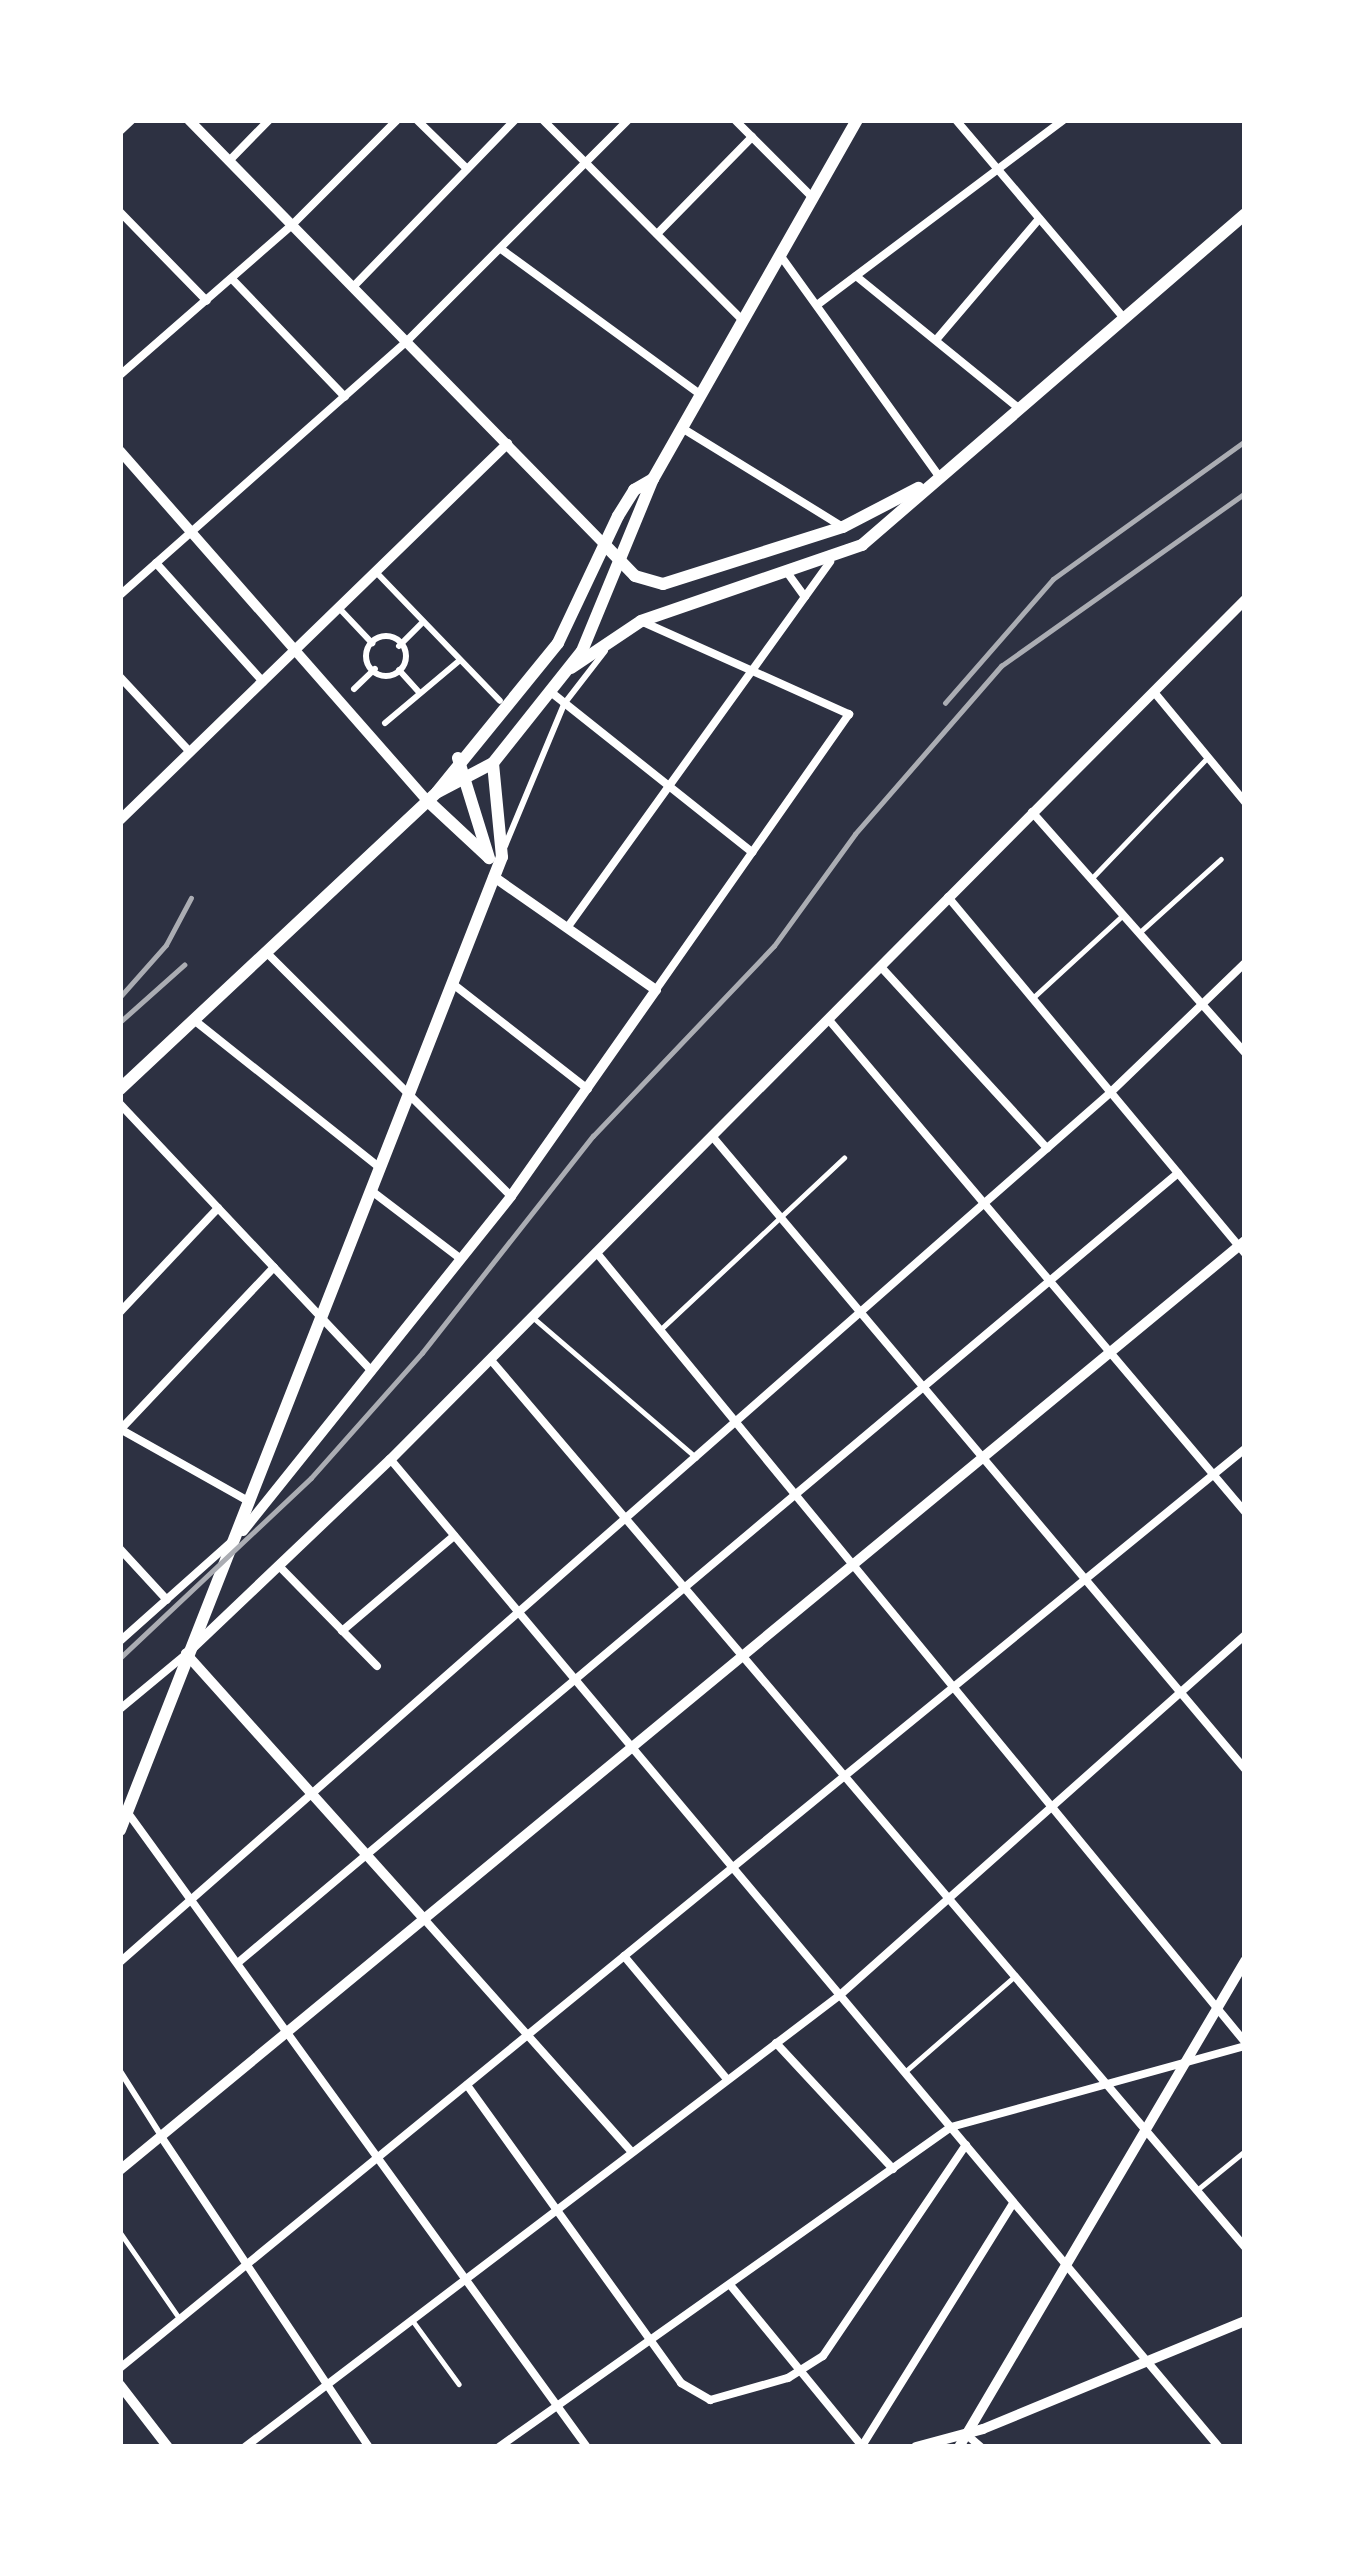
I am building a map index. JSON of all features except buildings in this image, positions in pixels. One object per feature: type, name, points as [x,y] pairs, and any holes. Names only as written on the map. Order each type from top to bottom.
[{"type":"main road","points":[[433,796],[468,781],[493,763],[571,668],[622,563],[653,479],[855,121]]},
{"type":"main road","points":[[571,668],[641,621],[830,562],[881,531],[1017,407],[1245,214]]},
{"type":"main road","points":[[605,545],[645,582],[663,584],[843,527],[939,476]]},
{"type":"main road","points":[[120,1089],[433,796],[458,758],[558,643],[634,490],[653,479]]},
{"type":"main road","points":[[458,758],[493,867]]},
{"type":"main road","points":[[120,1830],[186,1654],[254,1504],[453,984],[493,867],[504,849],[493,763]]},
{"type":"main road","points":[[433,796],[493,867]]},
{"type":"street","points":[[120,131],[132,120]]},
{"type":"street","points":[[189,120],[605,545]]},
{"type":"street","points":[[229,161],[269,120]]},
{"type":"street","points":[[120,375],[292,225],[398,120]]},
{"type":"street","points":[[418,120],[467,169]]},
{"type":"street","points":[[352,287],[514,120]]},
{"type":"street","points":[[543,120],[743,321]]},
{"type":"street","points":[[120,595],[406,342],[628,120]]},
{"type":"street","points":[[735,120],[813,197]]},
{"type":"street","points":[[956,120],[1124,318]]},
{"type":"street","points":[[818,305],[1063,120]]},
{"type":"street","points":[[657,234],[752,137]]},
{"type":"street","points":[[120,212],[207,301]]},
{"type":"street","points":[[936,340],[1039,218]]},
{"type":"street","points":[[501,249],[701,395]]},
{"type":"street","points":[[780,255],[939,476]]},
{"type":"street","points":[[856,276],[1017,407]]},
{"type":"street","points":[[232,279],[346,397]]},
{"type":"street","points":[[682,428],[843,527]]},
{"type":"street","points":[[120,820],[506,444]]},
{"type":"street","points":[[120,451],[433,796]]},
{"type":"street","points":[[567,928],[830,562]]},
{"type":"street","points":[[155,563],[263,682]]},
{"type":"street","points":[[375,571],[500,701]]},
{"type":"street","points":[[789,574],[805,597]]},
{"type":"street","points":[[120,1709],[186,1654],[391,1460],[1245,600]]},
{"type":"street","points":[[338,607],[372,643]]},
{"type":"street","points":[[120,1641],[243,1531],[511,1196],[849,714],[641,621]]},
{"type":"street","points":[[399,646],[424,622]]},
{"type":"street","points":[[384,631],[399,646],[411,658],[387,682],[360,654],[384,631]]},
{"type":"street","points":[[504,849],[564,704],[621,634]]},
{"type":"street","points":[[386,723],[460,660]]},
{"type":"street","points":[[354,689],[375,669]]},
{"type":"street","points":[[399,670],[420,693]]},
{"type":"street","points":[[120,677],[191,753]]},
{"type":"street","points":[[1154,692],[1245,802]]},
{"type":"street","points":[[551,693],[752,852]]},
{"type":"street","points":[[1032,812],[1245,1052]]},
{"type":"street","points":[[493,867],[567,928],[656,990]]},
{"type":"street","points":[[120,2170],[1110,1351],[1243,1247],[947,896]]},
{"type":"street","points":[[266,952],[511,1196]]},
{"type":"street","points":[[120,1962],[1112,1091],[1245,963]]},
{"type":"street","points":[[881,967],[1047,1148]]},
{"type":"street","points":[[453,984],[588,1090]]},
{"type":"street","points":[[193,1019],[382,1170]]},
{"type":"street","points":[[829,1020],[1245,1512]]},
{"type":"street","points":[[120,1104],[372,1371]]},
{"type":"street","points":[[712,1136],[1245,1769]]},
{"type":"street","points":[[240,1961],[1178,1172]]},
{"type":"street","points":[[373,1192],[461,1259]]},
{"type":"street","points":[[120,1312],[218,1208]]},
{"type":"street","points":[[499,2447],[951,2127],[1245,2044],[596,1252]]},
{"type":"street","points":[[254,1504],[120,1430],[274,1267]]},
{"type":"street","points":[[490,1359],[1245,2247]]},
{"type":"street","points":[[120,2368],[1245,1449]]},
{"type":"street","points":[[391,1460],[1219,2447]]},
{"type":"street","points":[[342,1631],[454,1536]]},
{"type":"street","points":[[120,1549],[167,1600]]},
{"type":"street","points":[[279,1566],[377,1666]]},
{"type":"street","points":[[245,2447],[840,1995],[1245,1635]]},
{"type":"street","points":[[186,1654],[631,2151]]},
{"type":"street","points":[[127,1812],[292,2031],[587,2447]]},
{"type":"street","points":[[624,1956],[727,2079]]},
{"type":"street","points":[[959,2447],[1245,1960]]},
{"type":"street","points":[[776,2043],[893,2170]]},
{"type":"street","points":[[120,2072],[369,2447]]},
{"type":"street","points":[[467,2085],[685,2387],[705,2400],[801,2372],[826,2353],[966,2145]]},
{"type":"street","points":[[731,2286],[862,2447],[1014,2202]]},
{"type":"street","points":[[916,2447],[967,2435],[1245,2321]]},
{"type":"street","points":[[120,2385],[168,2447]]},
{"type":"street","points":[[967,2435],[981,2447]]},
{"type":"lane","points":[[1091,878],[1208,757]]},
{"type":"lane","points":[[1139,933],[1221,859]]},
{"type":"lane","points":[[1035,997],[1123,915]]},
{"type":"lane","points":[[660,1330],[783,1221],[844,1159]]},
{"type":"lane","points":[[533,1317],[696,1456]]},
{"type":"lane","points":[[905,2072],[1015,1976]]},
{"type":"lane","points":[[1197,2190],[1245,2151]]},
{"type":"lane","points":[[120,2232],[180,2319]]},
{"type":"lane","points":[[412,2321],[460,2384]]},
{"type":"railway","points":[[945,703],[1053,579],[1245,441]]},
{"type":"railway","points":[[120,1658],[311,1478],[422,1353],[593,1136],[774,946],[855,834],[1001,666],[1245,493]]},
{"type":"railway","points":[[120,997],[166,945],[191,898]]},
{"type":"railway","points":[[120,1022],[184,965]]}]
